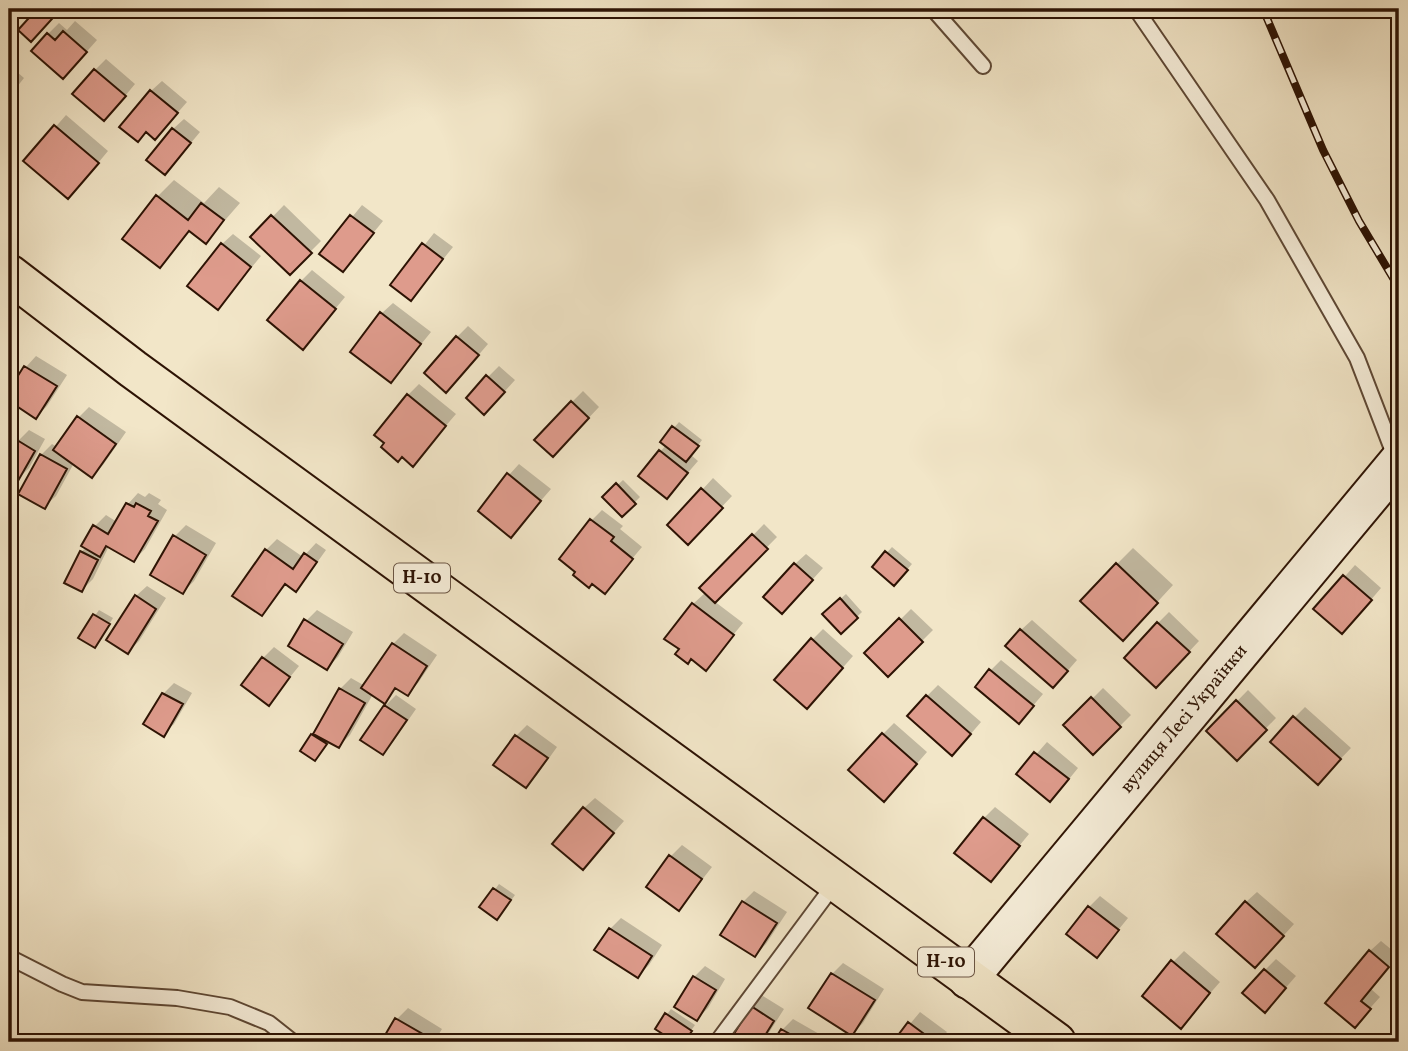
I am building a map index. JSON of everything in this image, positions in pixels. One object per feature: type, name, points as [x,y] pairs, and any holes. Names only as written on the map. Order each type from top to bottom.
[{"type":"main road","name":"Н-10","points":[[9,274],[144,377],[1056,1042]]},
{"type":"street","name":"вулиця Лесі Українки","points":[[968,979],[1398,463]]},
{"type":"lane","points":[[933,9],[983,66]]},
{"type":"lane","points":[[1136,9],[1267,200],[1357,358],[1398,463]]},
{"type":"lane","points":[[717,1042],[836,880]]},
{"type":"lane","points":[[9,957],[82,992],[177,998],[230,1007],[269,1023],[293,1042]]},
{"type":"building","points":[[37,9],[61,9],[31,42],[18,30]]},
{"type":"building","points":[[63,31],[87,52],[63,79],[31,51],[47,33],[55,40]]},
{"type":"building","points":[[94,69],[126,96],[104,121],[72,94]]},
{"type":"building","points":[[150,90],[178,113],[155,140],[146,132],[138,142],[119,127]]},
{"type":"building","points":[[54,125],[99,163],[68,199],[23,161]]},
{"type":"building","points":[[172,128],[191,143],[165,175],[146,160]]},
{"type":"building","points":[[156,195],[188,220],[201,203],[224,220],[206,244],[189,231],[160,268],[122,239]]},
{"type":"building","points":[[271,215],[312,253],[290,275],[250,237]]},
{"type":"building","points":[[350,215],[374,233],[343,272],[319,254]]},
{"type":"building","points":[[221,243],[251,267],[218,310],[187,286]]},
{"type":"building","points":[[422,243],[443,259],[411,301],[390,285]]},
{"type":"building","points":[[300,280],[336,309],[303,350],[267,320]]},
{"type":"building","points":[[380,312],[421,344],[391,383],[350,352]]},
{"type":"building","points":[[456,336],[479,355],[446,393],[424,373]]},
{"type":"building","points":[[24,366],[57,386],[36,419],[9,401],[9,390]]},
{"type":"building","points":[[486,375],[505,392],[484,415],[466,398]]},
{"type":"building","points":[[407,394],[446,426],[413,467],[402,457],[398,462],[381,447],[384,443],[374,435]]},
{"type":"building","points":[[571,401],[589,418],[553,457],[534,440]]},
{"type":"building","points":[[77,416],[116,444],[92,478],[53,450]]},
{"type":"building","points":[[672,426],[699,446],[686,462],[660,442]]},
{"type":"building","points":[[17,440],[35,451],[18,481],[9,476],[9,454]]},
{"type":"building","points":[[659,450],[688,473],[667,499],[638,476]]},
{"type":"building","points":[[40,454],[67,469],[45,509],[18,494]]},
{"type":"building","points":[[507,473],[541,501],[511,538],[478,511]]},
{"type":"building","points":[[616,483],[636,504],[622,517],[602,497]]},
{"type":"building","points":[[701,488],[723,508],[688,545],[667,525]]},
{"type":"building","points":[[126,503],[134,507],[136,503],[151,511],[148,516],[158,521],[134,562],[106,546],[100,557],[81,546],[93,525],[108,534]]},
{"type":"building","points":[[590,519],[614,537],[611,541],[633,559],[605,594],[592,584],[589,588],[559,559]]},
{"type":"building","points":[[752,534],[768,549],[715,603],[699,588]]},
{"type":"building","points":[[173,535],[206,555],[183,594],[150,575]]},
{"type":"building","points":[[265,549],[293,569],[304,553],[317,562],[296,592],[285,584],[262,616],[232,596]]},
{"type":"building","points":[[80,551],[98,560],[82,592],[64,583]]},
{"type":"building","points":[[885,551],[908,570],[894,586],[872,567]]},
{"type":"building","points":[[794,563],[813,580],[782,614],[763,597]]},
{"type":"building","points":[[1116,563],[1158,603],[1123,641],[1080,601]]},
{"type":"building","points":[[1343,575],[1372,600],[1342,634],[1313,609]]},
{"type":"building","points":[[135,595],[156,609],[128,654],[106,640]]},
{"type":"building","points":[[840,598],[858,618],[841,634],[822,614]]},
{"type":"building","points":[[692,603],[734,635],[706,671],[691,659],[688,664],[675,654],[679,649],[664,639]]},
{"type":"building","points":[[93,614],[110,624],[95,648],[78,638]]},
{"type":"building","points":[[899,618],[923,642],[888,677],[864,653]]},
{"type":"building","points":[[304,619],[343,644],[327,670],[288,646]]},
{"type":"building","points":[[1157,622],[1190,652],[1156,688],[1124,658]]},
{"type":"building","points":[[1020,629],[1068,671],[1053,688],[1005,646]]},
{"type":"building","points":[[811,638],[843,668],[807,709],[774,680]]},
{"type":"building","points":[[392,643],[427,666],[408,696],[395,688],[385,704],[361,688]]},
{"type":"building","points":[[262,657],[290,677],[269,706],[241,685]]},
{"type":"building","points":[[989,669],[1034,706],[1019,724],[975,687]]},
{"type":"building","points":[[339,688],[365,703],[339,748],[313,734]]},
{"type":"building","points":[[162,693],[183,704],[164,737],[143,724]]},
{"type":"building","points":[[926,695],[971,734],[952,756],[907,716]]},
{"type":"building","points":[[1091,697],[1121,727],[1093,755],[1063,725]]},
{"type":"building","points":[[1236,700],[1267,730],[1237,761],[1206,731]]},
{"type":"building","points":[[384,705],[407,720],[383,755],[360,740]]},
{"type":"building","points":[[1293,716],[1341,759],[1318,785],[1270,742]]},
{"type":"building","points":[[882,733],[917,764],[884,802],[848,770]]},
{"type":"building","points":[[311,734],[327,744],[315,761],[300,751]]},
{"type":"building","points":[[515,735],[548,758],[526,788],[493,765]]},
{"type":"building","points":[[1034,752],[1069,779],[1050,802],[1016,774]]},
{"type":"building","points":[[583,807],[614,833],[583,870],[552,844]]},
{"type":"building","points":[[983,817],[1020,846],[991,882],[954,853]]},
{"type":"building","points":[[669,855],[702,879],[679,911],[646,887]]},
{"type":"building","points":[[493,888],[511,900],[497,920],[479,907]]},
{"type":"building","points":[[742,901],[777,923],[755,957],[720,935]]},
{"type":"building","points":[[1245,901],[1284,936],[1255,968],[1216,934]]},
{"type":"building","points":[[1088,906],[1119,930],[1097,958],[1066,934]]},
{"type":"building","points":[[609,928],[652,956],[638,978],[594,950]]},
{"type":"building","points":[[1369,950],[1389,967],[1361,1001],[1371,1009],[1355,1028],[1325,1003]]},
{"type":"building","points":[[1171,960],[1210,993],[1181,1029],[1142,996]]},
{"type":"building","points":[[1264,969],[1286,988],[1265,1013],[1242,993]]},
{"type":"building","points":[[831,973],[875,1000],[852,1036],[808,1008]]},
{"type":"building","points":[[693,976],[716,990],[697,1021],[674,1007]]},
{"type":"building","points":[[751,1006],[774,1021],[761,1042],[729,1042]]},
{"type":"building","points":[[665,1013],[692,1031],[684,1042],[675,1042],[655,1029]]},
{"type":"building","points":[[395,1018],[433,1040],[432,1042],[381,1042]]},
{"type":"building","points":[[908,1022],[935,1042],[893,1042]]},
{"type":"building","points":[[781,1029],[804,1042],[773,1042]]},
{"type":"railway","points":[[1263,9],[1323,150],[1359,221],[1399,288]]}]
